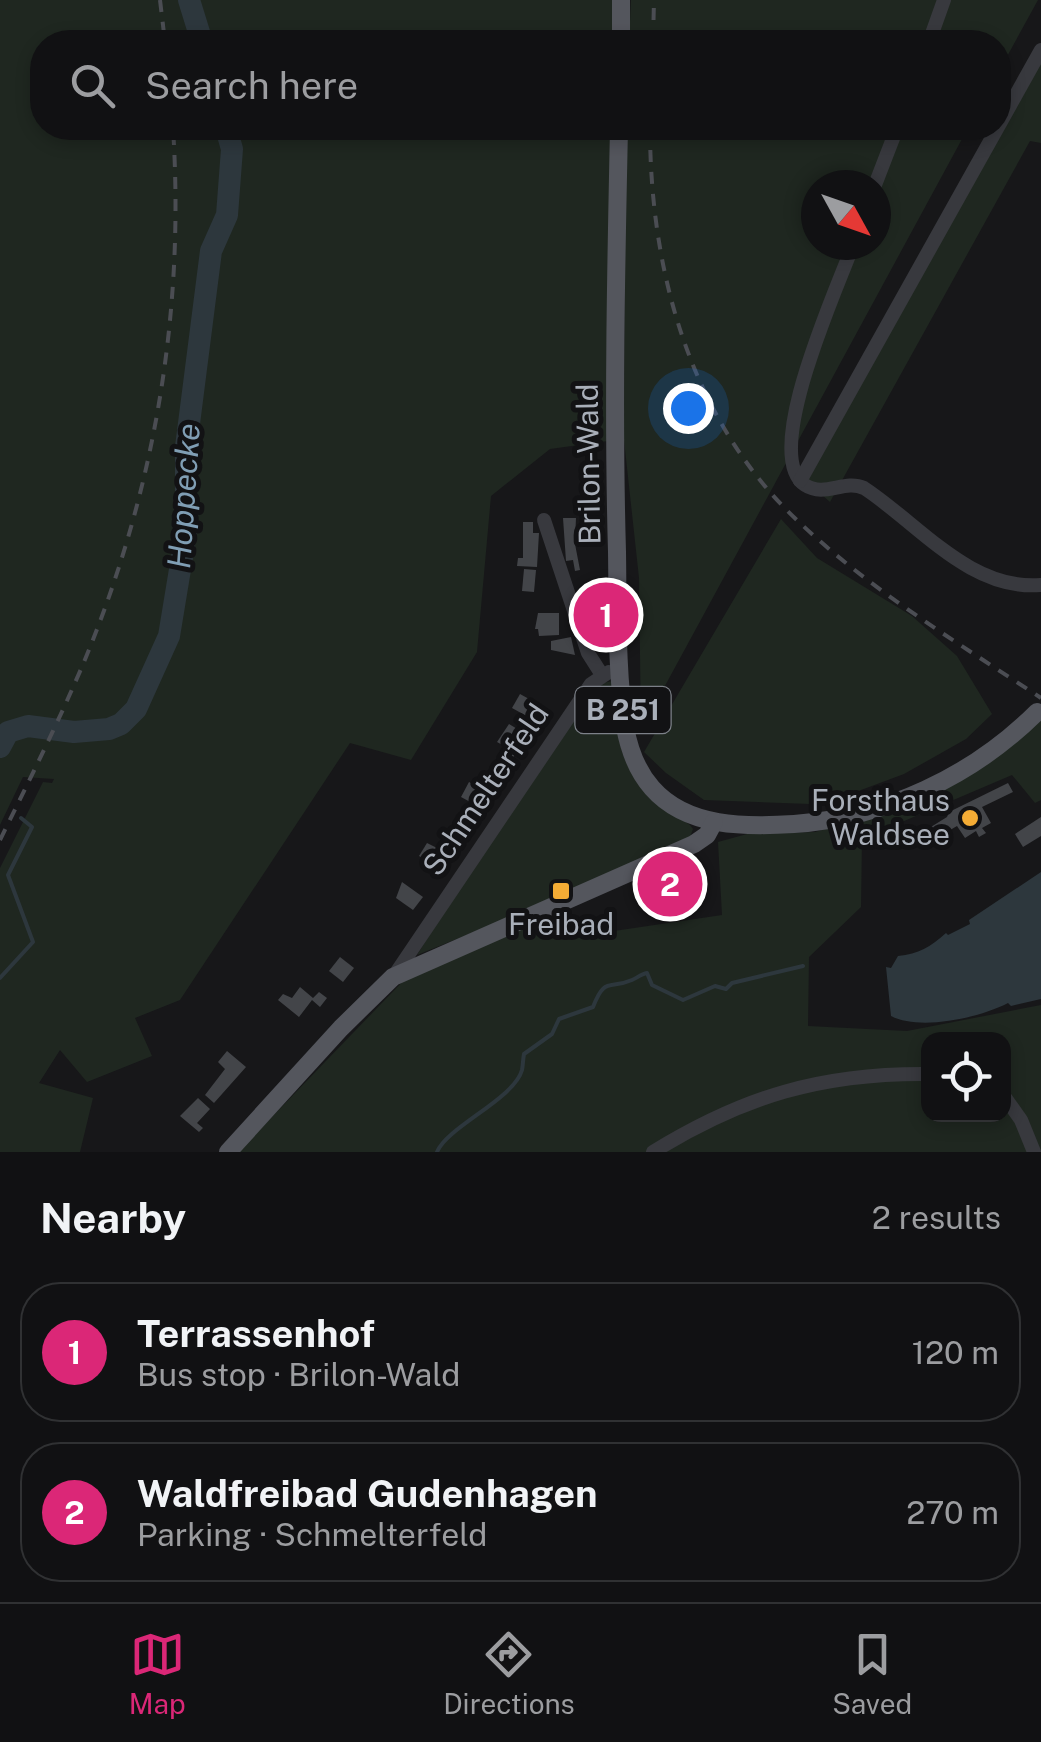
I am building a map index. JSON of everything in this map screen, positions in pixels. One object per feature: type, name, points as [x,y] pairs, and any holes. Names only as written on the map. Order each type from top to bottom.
[{"type":"main road","points":[[621,30],[622,0]]},
{"type":"main road","name":"Brilon-Wald","points":[[619,140],[615,482],[625,726],[634,758],[654,791],[680,810],[714,822],[746,825],[807,823],[877,810],[960,771],[1037,712]]},
{"type":"main road","name":"Schmelterfeld","points":[[228,1152],[340,1028],[393,977],[694,844],[707,835],[714,822]]},
{"type":"street","points":[[933,30],[944,0]]},
{"type":"street","points":[[1011,104],[1041,50]]},
{"type":"street","points":[[881,170],[892,140]]},
{"type":"street","points":[[800,481],[991,140]]},
{"type":"street","points":[[848,260],[796,405],[790,452],[800,481],[820,490],[850,484],[864,488],[970,568],[1007,584],[1041,586]]},
{"type":"street","name":"Schmelterfeld","points":[[393,977],[590,684],[606,673],[588,653],[544,520]]},
{"type":"street","points":[[653,1152],[685,1132],[798,1086],[853,1077],[921,1074]]},
{"type":"street","points":[[1011,1106],[1034,1152]]},
{"type":"shaded area","points":[[0,0],[613,0],[612,30],[30,30],[30,140],[611,140],[608,441],[550,449],[491,496],[477,652],[411,760],[350,743],[180,1000],[135,1018],[152,1056],[87,1082],[60,1050],[39,1083],[93,1098],[80,1152],[0,1152],[0,868],[43,782],[52,783],[54,779],[23,777],[0,825]]},
{"type":"shaded area","points":[[631,0],[1038,0],[1011,49],[1011,30],[630,30]]},
{"type":"shaded area","points":[[1041,49],[1041,143],[1030,141],[830,502],[804,479],[991,140],[1011,140],[1011,103]]},
{"type":"shaded area","points":[[625,140],[961,140],[641,730],[639,578],[624,440]]},
{"type":"shaded area","points":[[781,519],[817,558],[912,616],[957,656],[992,714],[966,739],[904,774],[853,793],[810,804],[704,800],[644,752]]},
{"type":"shaded area","points":[[613,681],[618,730],[628,766],[650,795],[690,825],[690,837],[657,858],[417,955],[542,757],[602,683]]},
{"type":"shaded area","points":[[1041,717],[1041,800],[1035,803],[1012,775],[862,839],[861,907],[809,957],[808,1026],[907,1031],[1041,1005],[1041,1152],[238,1152],[407,977],[536,922],[560,939],[722,915],[718,842],[747,834],[815,832],[917,804]]},
{"type":"shaded area","points":[[1041,872],[1041,999],[1011,1006],[1008,1003],[950,1021],[917,1022],[891,1016],[886,967],[891,968],[898,956],[918,952],[946,933],[970,924],[969,920]]},
{"type":"building","points":[[563,518],[576,518],[580,570],[575,571],[573,560],[566,561]]},
{"type":"building","points":[[523,522],[533,522],[533,533],[539,533],[537,567],[517,566],[518,558],[523,558]]},
{"type":"building","points":[[524,569],[536,570],[534,592],[522,591]]},
{"type":"building","points":[[538,613],[559,613],[559,635],[539,636],[535,629]]},
{"type":"building","points":[[571,637],[575,655],[551,650],[551,641]]},
{"type":"building","points":[[520,694],[540,705],[532,719],[512,708]]},
{"type":"building","points":[[509,724],[524,733],[513,758],[497,742]]},
{"type":"building","points":[[484,781],[488,783],[474,804],[461,797],[469,782],[480,788]]},
{"type":"building","points":[[1008,783],[1013,792],[982,807],[991,823],[982,828],[986,833],[979,837],[976,831],[965,838],[957,826],[933,840],[926,830],[949,812]]},
{"type":"building","points":[[1041,817],[1041,836],[1023,847],[1015,834]]},
{"type":"building","points":[[427,843],[443,851],[435,865],[419,856]]},
{"type":"building","points":[[402,882],[423,897],[413,910],[396,898]]},
{"type":"building","points":[[340,957],[354,968],[343,982],[329,971]]},
{"type":"building","points":[[300,987],[313,998],[319,992],[327,998],[320,1007],[312,1000],[299,1017],[278,1000],[283,994],[292,998]]},
{"type":"building","points":[[227,1051],[246,1067],[214,1103],[205,1095],[225,1069],[218,1062]]},
{"type":"building","points":[[198,1098],[210,1109],[197,1123],[203,1128],[199,1132],[180,1116]]},
{"type":"waterway","name":"Hoppecke","points":[[189,0],[198,30]]},
{"type":"waterway","name":"Hoppecke","points":[[0,747],[8,732],[28,726],[74,732],[121,724],[136,709],[169,636],[186,533],[186,447],[211,251],[227,215],[229,140]]},
{"type":"waterway","points":[[0,978],[33,942],[8,875],[32,827],[21,818]]},
{"type":"waterway","points":[[437,1152],[453,1133],[507,1092],[522,1070],[524,1054],[552,1034],[559,1019],[593,1007],[605,987],[647,973],[652,985],[683,1000],[715,986],[726,989],[732,983],[803,966]]},
{"type":"railway","points":[[160,0],[164,30]]},
{"type":"railway","points":[[653,30],[654,0]]},
{"type":"railway","points":[[0,840],[81,669],[128,538],[145,471],[159,404],[174,267],[173,140]]},
{"type":"railway","points":[[650,140],[658,236],[669,290],[684,342],[731,439],[762,483],[828,548],[916,615],[1041,698]]},
{"type":"place","name":"Terrassenhof","points":[[606,615]]},
{"type":"place","name":"Forsthaus Waldsee","points":[[970,818]]},
{"type":"place","name":"Waldfreibad Gudenhagen","points":[[670,884]]},
{"type":"place","name":"Freibad","points":[[561,891]]}]
